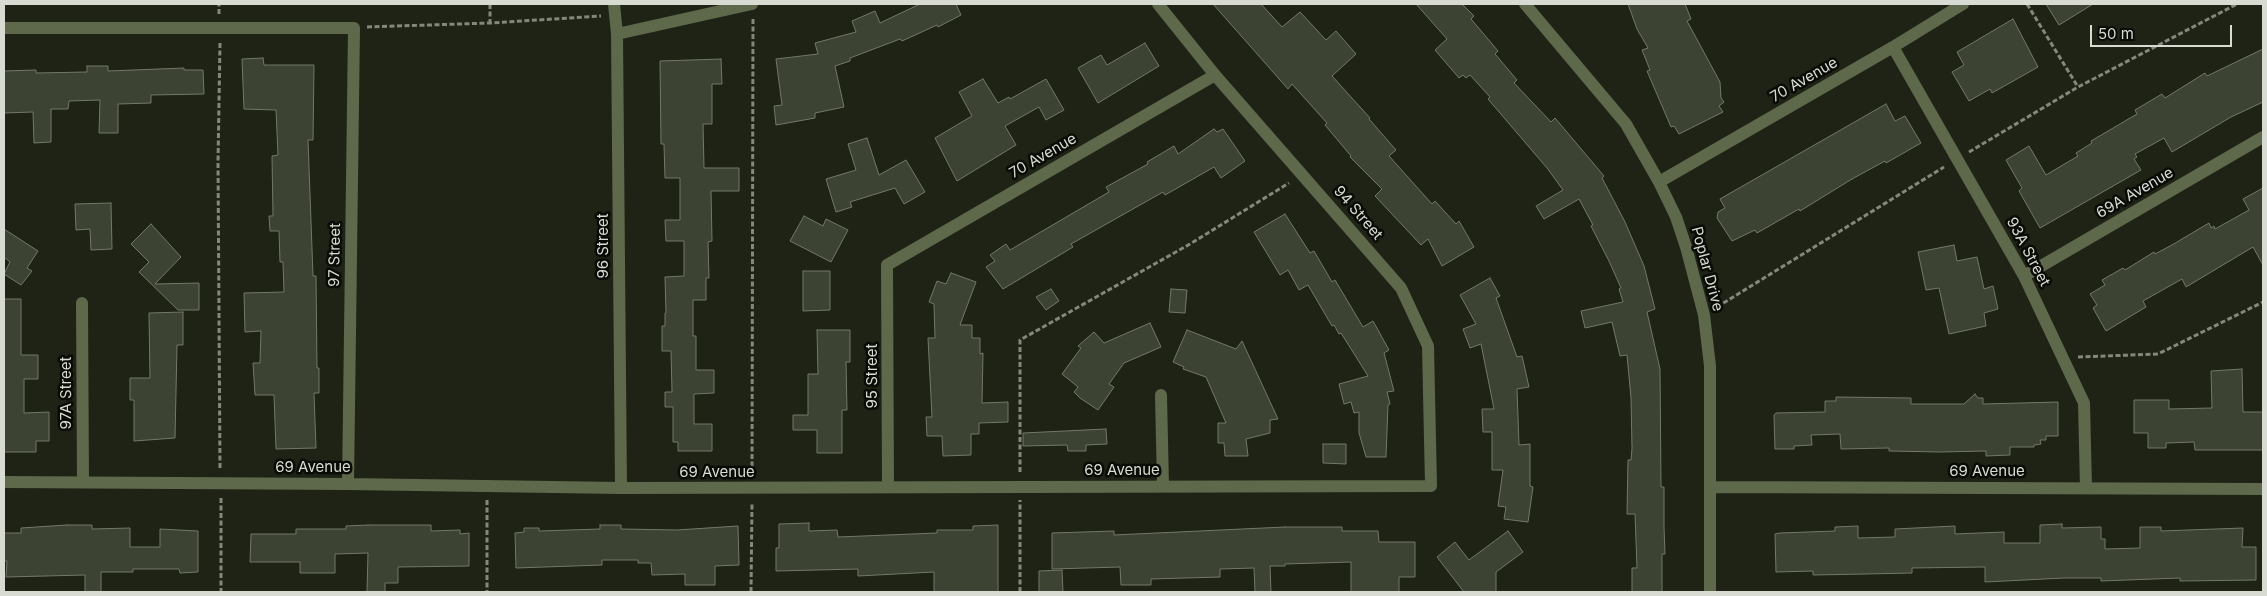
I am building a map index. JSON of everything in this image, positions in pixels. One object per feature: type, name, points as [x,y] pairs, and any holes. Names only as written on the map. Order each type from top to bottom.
[{"type":"street","name":"94 Street","points":[[1158,4],[1215,75],[1401,288],[1428,346],[1431,486]]},
{"type":"street","name":"Poplar Drive","points":[[1525,4],[1626,124],[1659,182],[1676,217],[1686,247],[1704,315],[1710,366],[1710,592]]},
{"type":"street","name":"70 Avenue","points":[[1659,182],[1893,47],[1963,4]]},
{"type":"street","points":[[618,34],[752,9]]},
{"type":"street","name":"96 Street","points":[[615,10],[618,34],[621,488]]},
{"type":"street","points":[[4,28],[354,28]]},
{"type":"street","name":"97 Street","points":[[348,484],[354,28]]},
{"type":"street","name":"93A Street","points":[[1893,47],[2024,276],[2084,403],[2086,488]]},
{"type":"street","name":"70 Avenue","points":[[887,265],[1215,75]]},
{"type":"street","name":"69A Avenue","points":[[2024,276],[2263,137]]},
{"type":"street","name":"95 Street","points":[[887,265],[888,487]]},
{"type":"street","name":"97A Street","points":[[82,303],[83,482]]},
{"type":"street","points":[[1161,395],[1163,486]]},
{"type":"street","name":"69 Avenue","points":[[4,482],[621,488],[1431,486]]},
{"type":"street","name":"69 Avenue","points":[[1711,487],[2263,489]]},
{"type":"path","points":[[219,4],[221,592]]},
{"type":"path","points":[[490,4],[490,23]]},
{"type":"path","points":[[2027,4],[2078,87]]},
{"type":"path","points":[[1704,315],[1957,159],[2078,87],[2237,4]]},
{"type":"path","points":[[751,592],[752,9]]},
{"type":"path","points":[[354,28],[490,23],[615,10]]},
{"type":"path","points":[[1020,592],[1020,340],[1190,244],[1302,175]]},
{"type":"path","points":[[2062,357],[2158,354],[2263,302]]},
{"type":"path","points":[[487,486],[487,592]]},
{"type":"building","points":[[920,4],[956,4],[961,15],[938,27],[937,25],[902,41],[900,39],[850,58],[850,61],[835,66],[844,107],[815,113],[815,118],[776,125],[774,106],[782,105],[776,59],[818,54],[815,43],[856,32],[852,21],[875,11],[880,23]]},
{"type":"building","points":[[1213,4],[1261,4],[1282,27],[1300,12],[1326,40],[1336,31],[1356,54],[1332,76],[1396,150],[1389,156],[1432,204],[1435,201],[1456,224],[1459,221],[1474,247],[1442,266],[1428,239],[1421,245],[1375,196],[1382,189],[1350,157],[1325,125],[1327,123],[1292,84],[1288,89]]},
{"type":"building","points":[[1416,4],[1462,4],[1474,16],[1471,19],[1498,51],[1495,54],[1517,80],[1514,83],[1551,122],[1555,118],[1604,176],[1602,178],[1625,222],[1644,266],[1655,309],[1647,312],[1660,369],[1661,487],[1664,487],[1665,554],[1662,554],[1662,592],[1632,592],[1632,568],[1637,568],[1635,514],[1627,514],[1628,460],[1631,460],[1632,448],[1631,398],[1627,355],[1620,356],[1612,322],[1585,328],[1581,311],[1623,302],[1619,289],[1621,288],[1591,226],[1593,225],[1579,199],[1544,219],[1536,206],[1563,190],[1547,168],[1488,99],[1490,97],[1470,75],[1466,78],[1463,75],[1459,78],[1435,50],[1447,39]]},
{"type":"building","points":[[1628,4],[1685,4],[1691,19],[1687,21],[1720,82],[1721,98],[1724,102],[1719,106],[1723,112],[1679,134],[1674,126],[1671,127],[1647,71],[1650,70],[1642,50],[1648,48],[1637,29]]},
{"type":"building","points":[[2046,4],[2093,4],[2059,25]]},
{"type":"building","points":[[2013,19],[2038,67],[1992,93],[1990,89],[1969,101],[1952,72],[1964,65],[1957,52]]},
{"type":"building","points":[[1145,43],[1159,66],[1098,103],[1078,68],[1101,55],[1107,65]]},
{"type":"building","points":[[2263,49],[2263,102],[2231,117],[2172,152],[2164,138],[2135,154],[2137,157],[2134,159],[2141,170],[2040,228],[2019,191],[2022,188],[2006,160],[2029,146],[2046,175],[2078,156],[2076,153],[2092,143],[2091,141],[2137,114],[2135,110],[2162,94],[2165,98],[2205,73],[2207,76]]},
{"type":"building","points":[[263,58],[264,65],[314,65],[313,140],[308,140],[313,276],[316,276],[317,368],[319,368],[319,393],[314,393],[316,448],[276,449],[274,395],[255,395],[253,363],[260,363],[261,331],[245,332],[244,293],[284,292],[283,262],[280,262],[279,231],[270,231],[269,216],[273,216],[272,156],[278,155],[276,110],[244,109],[242,59]]},
{"type":"building","points":[[721,59],[722,84],[712,84],[712,124],[703,124],[704,168],[739,168],[739,191],[711,191],[712,241],[708,242],[709,278],[706,278],[706,300],[693,300],[693,336],[696,336],[696,370],[714,370],[714,393],[694,394],[694,424],[712,424],[712,451],[678,451],[678,442],[673,442],[673,407],[665,407],[665,392],[672,392],[671,351],[662,351],[662,326],[665,326],[666,313],[665,277],[684,276],[684,241],[666,241],[665,220],[680,220],[680,178],[665,178],[664,144],[661,144],[660,61]]},
{"type":"building","points":[[87,66],[108,66],[108,71],[184,68],[184,70],[203,70],[204,94],[151,95],[151,103],[118,104],[118,133],[99,133],[100,100],[69,101],[68,109],[51,109],[51,142],[34,143],[33,112],[4,113],[4,71],[36,70],[36,73],[87,72]]},
{"type":"building","points":[[983,79],[998,103],[1009,97],[1010,99],[1046,79],[1064,110],[1046,120],[1039,107],[1005,126],[1016,145],[957,181],[935,138],[972,116],[959,92]]},
{"type":"building","points":[[1886,104],[1895,121],[1905,116],[1921,143],[1886,163],[1885,161],[1852,179],[1800,211],[1799,209],[1757,233],[1755,230],[1732,241],[1717,218],[1718,212],[1725,208],[1720,199]]},
{"type":"building","points":[[1214,129],[1217,132],[1223,129],[1245,161],[1221,178],[1214,167],[1165,195],[1163,192],[1071,244],[1073,247],[1003,289],[986,267],[995,261],[990,255],[1006,244],[1010,250],[1109,192],[1106,187],[1148,164],[1147,162],[1174,146],[1178,154]]},
{"type":"building","points":[[867,138],[879,175],[906,160],[925,192],[904,204],[895,188],[850,202],[852,207],[836,212],[826,179],[856,170],[848,144]]},
{"type":"building","points":[[2263,188],[2263,265],[2253,247],[2186,287],[2182,279],[2143,301],[2146,307],[2106,331],[2093,308],[2097,305],[2090,294],[2105,285],[2102,280],[2123,268],[2125,270],[2154,252],[2155,254],[2172,245],[2209,223],[2211,228],[2214,226],[2215,229],[2249,210],[2243,199]]},
{"type":"building","points":[[111,203],[112,249],[91,250],[90,229],[76,230],[75,204]]},
{"type":"building","points":[[1285,214],[1310,253],[1314,251],[1332,282],[1335,280],[1363,327],[1373,321],[1389,350],[1384,353],[1394,391],[1387,392],[1390,404],[1388,405],[1386,457],[1366,457],[1359,433],[1359,412],[1354,413],[1351,402],[1344,404],[1339,384],[1368,376],[1341,333],[1339,334],[1334,325],[1332,326],[1308,285],[1299,290],[1288,270],[1280,275],[1254,232]]},
{"type":"building","points":[[804,216],[823,226],[826,219],[848,230],[831,262],[790,241]]},
{"type":"building","points":[[151,224],[181,257],[155,284],[199,283],[199,310],[178,310],[139,272],[149,262],[131,244]]},
{"type":"building","points":[[4,229],[38,251],[27,268],[32,271],[21,285],[4,274],[10,262],[4,257]]},
{"type":"building","points":[[1954,245],[1957,261],[1977,257],[1984,289],[1993,286],[1998,309],[1984,313],[1986,326],[1949,334],[1939,288],[1926,290],[1918,252]]},
{"type":"building","points":[[803,271],[830,271],[830,310],[803,311]]},
{"type":"building","points":[[951,273],[976,282],[960,325],[972,325],[972,338],[980,338],[980,354],[983,353],[982,403],[1008,402],[1008,422],[979,423],[979,434],[971,434],[971,455],[943,456],[942,436],[927,436],[926,417],[932,417],[928,338],[935,338],[934,304],[929,302],[937,281],[946,284]]},
{"type":"building","points":[[1490,278],[1500,296],[1496,298],[1517,357],[1522,356],[1529,387],[1517,389],[1519,445],[1530,444],[1530,486],[1533,487],[1528,522],[1504,519],[1506,507],[1498,506],[1503,470],[1492,470],[1492,432],[1483,432],[1482,409],[1494,409],[1481,344],[1470,348],[1463,329],[1476,324],[1460,295]]},
{"type":"building","points":[[1051,289],[1059,301],[1046,310],[1036,297]]},
{"type":"building","points":[[1171,289],[1187,290],[1185,313],[1169,312]]},
{"type":"building","points":[[4,299],[21,299],[21,355],[38,355],[38,379],[24,379],[24,413],[49,412],[49,441],[36,441],[36,452],[4,452]]},
{"type":"building","points":[[183,312],[183,345],[177,345],[175,438],[134,441],[134,400],[130,400],[130,378],[150,378],[149,313]]},
{"type":"building","points":[[1150,323],[1161,347],[1124,363],[1109,384],[1114,387],[1098,410],[1074,392],[1078,387],[1062,374],[1081,348],[1078,346],[1094,332],[1104,343]]},
{"type":"building","points":[[817,330],[850,330],[850,362],[846,362],[847,410],[842,410],[842,453],[817,453],[817,430],[793,430],[793,415],[808,415],[808,374],[818,374]]},
{"type":"building","points":[[1187,330],[1236,349],[1242,341],[1278,419],[1270,420],[1270,433],[1246,439],[1248,456],[1225,456],[1224,443],[1218,443],[1218,423],[1226,423],[1206,377],[1183,369],[1184,367],[1173,362]]},
{"type":"building","points":[[2242,369],[2243,412],[2263,412],[2263,450],[2195,450],[2194,442],[2166,443],[2166,448],[2148,448],[2148,433],[2134,433],[2134,400],[2169,400],[2169,409],[2212,408],[2211,371]]},
{"type":"building","points":[[1975,394],[1978,398],[1983,398],[1983,404],[2058,402],[2058,436],[2046,436],[2046,440],[2040,440],[2041,444],[2034,445],[2034,447],[2010,447],[2010,455],[1986,456],[1986,451],[1889,451],[1889,448],[1841,449],[1840,434],[1811,435],[1812,445],[1794,446],[1794,449],[1775,449],[1774,415],[1776,413],[1825,412],[1825,401],[1836,401],[1836,397],[1911,398],[1911,404],[1964,404]]},
{"type":"building","points":[[1106,429],[1107,444],[1086,445],[1086,451],[1068,451],[1067,445],[1023,446],[1023,433]]},
{"type":"building","points":[[1323,444],[1346,444],[1346,464],[1323,463]]},
{"type":"building","points":[[809,523],[809,531],[837,530],[838,537],[937,533],[937,530],[973,530],[973,526],[998,525],[998,592],[934,592],[934,572],[858,576],[858,569],[776,571],[776,548],[779,548],[779,524]]},
{"type":"building","points":[[2062,524],[2062,528],[2101,527],[2101,539],[2105,539],[2105,549],[2140,548],[2140,527],[2161,527],[2161,531],[2243,528],[2242,547],[2256,547],[2256,580],[2180,581],[2180,578],[2101,581],[2101,578],[2064,578],[1985,582],[1985,567],[1912,568],[1912,573],[1813,575],[1813,571],[1776,572],[1775,534],[1780,533],[1835,531],[1835,527],[1858,526],[1858,538],[1895,537],[1895,529],[1955,526],[1955,534],[2004,532],[2004,543],[2040,543],[2040,525]]},
{"type":"building","points":[[92,525],[92,529],[130,528],[130,547],[160,547],[160,529],[198,531],[198,572],[180,573],[179,569],[133,569],[133,572],[101,572],[101,592],[85,592],[85,575],[6,577],[7,561],[4,561],[4,533],[21,533],[21,528]]},
{"type":"building","points":[[431,525],[431,531],[460,530],[460,534],[469,533],[469,566],[398,567],[398,583],[385,583],[385,592],[367,592],[368,553],[335,554],[335,573],[300,573],[300,562],[250,562],[251,534],[296,534],[296,529],[346,529],[346,526]]},
{"type":"building","points":[[600,525],[621,525],[621,529],[677,530],[738,526],[739,565],[715,566],[715,585],[685,585],[685,574],[652,575],[651,563],[638,563],[638,560],[602,560],[602,565],[516,568],[515,533],[524,532],[524,528],[539,528],[539,531],[600,529]]},
{"type":"building","points":[[1285,527],[1342,527],[1342,531],[1378,531],[1379,542],[1415,542],[1415,577],[1399,577],[1399,592],[1351,592],[1351,562],[1285,564],[1285,566],[1270,566],[1271,592],[1255,592],[1254,568],[1220,569],[1220,577],[1151,579],[1151,585],[1121,585],[1120,567],[1052,569],[1052,533],[1114,531],[1114,535]]},
{"type":"building","points":[[1508,531],[1523,552],[1496,572],[1496,592],[1464,592],[1437,557],[1455,542],[1469,560]]},
{"type":"building","points":[[1062,570],[1063,592],[1039,592],[1039,571]]}]
